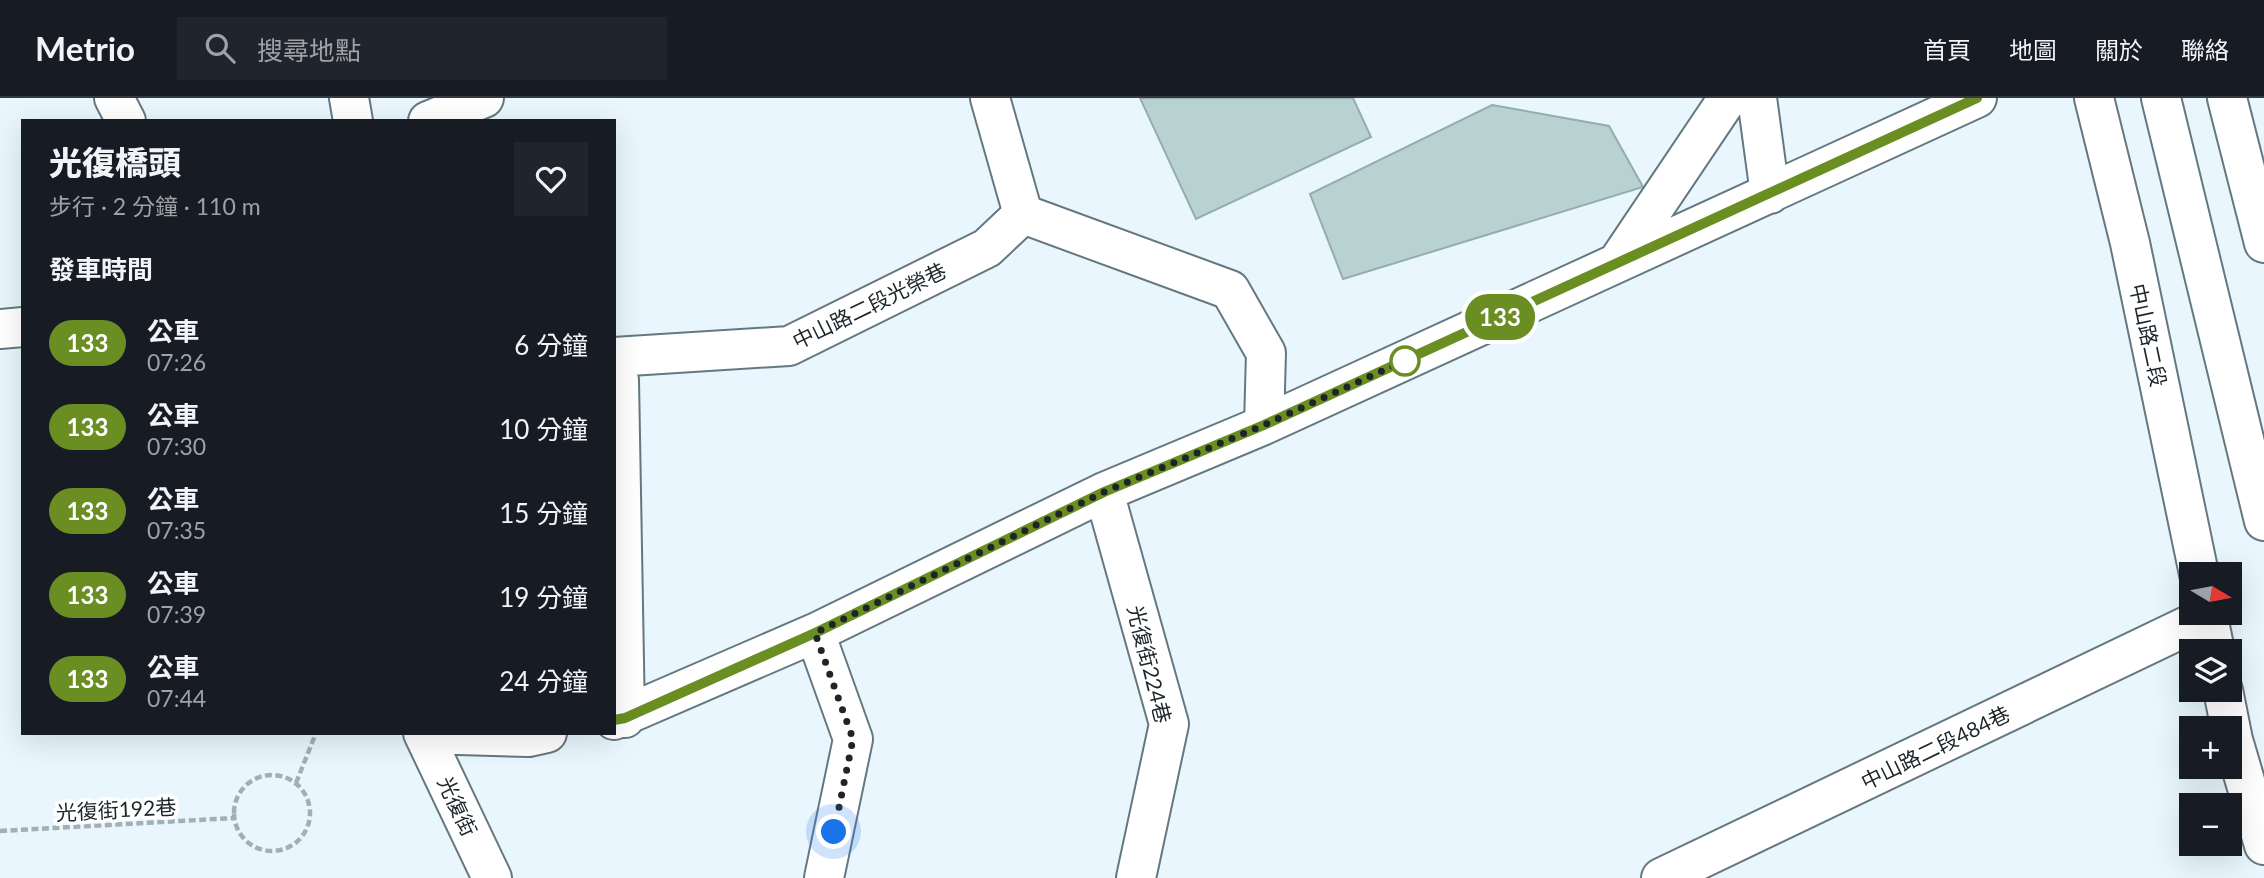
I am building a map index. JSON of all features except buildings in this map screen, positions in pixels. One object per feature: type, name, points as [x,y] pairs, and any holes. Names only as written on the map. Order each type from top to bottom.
[{"type":"street","points":[[114,98],[125,119]]},
{"type":"street","points":[[349,98],[353,119]]},
{"type":"street","points":[[433,119],[484,98]]},
{"type":"street","points":[[989,98],[1023,214],[1230,290],[1266,353],[1264,425]]},
{"type":"street","points":[[1617,264],[1728,98]]},
{"type":"street","points":[[1757,98],[1770,194]]},
{"type":"street","points":[[616,373],[619,380],[620,719],[815,633],[1104,492],[1264,425],[1977,98]]},
{"type":"street","name":"中山路二段","points":[[2094,98],[2130,243],[2196,562]]},
{"type":"street","points":[[2161,98],[2264,521]]},
{"type":"street","points":[[2227,98],[2264,243]]},
{"type":"street","name":"中山路二段光榮巷","points":[[616,357],[789,346],[987,247],[1023,214]]},
{"type":"street","points":[[0,330],[21,327]]},
{"type":"street","name":"光復街224巷","points":[[1104,492],[1168,724],[1136,878]]},
{"type":"street","name":"中山路二段484巷","points":[[1661,878],[2210,627]]},
{"type":"street","points":[[815,633],[853,739],[824,878]]},
{"type":"street","points":[[2225,702],[2233,740],[2264,845]]},
{"type":"street","name":"光復街","points":[[423,735],[492,878]]},
{"type":"street","name":"光復街","points":[[458,735],[538,735]]},
{"type":"path","points":[[296,783],[315,735]]},
{"type":"path","points":[[273,774],[296,783],[304,793],[310,816],[307,828],[290,847],[267,851],[254,847],[237,829],[234,818],[239,792],[248,783],[273,774]]},
{"type":"path","name":"光復街192巷","points":[[0,831],[234,818]]},
{"type":"bus line","name":"133","points":[[616,720],[815,633],[1104,492],[1264,425],[1977,98]]},
{"type":"route","points":[[834,832],[853,739],[815,633],[1104,492],[1264,425],[1415,356],[1405,361]]}]
